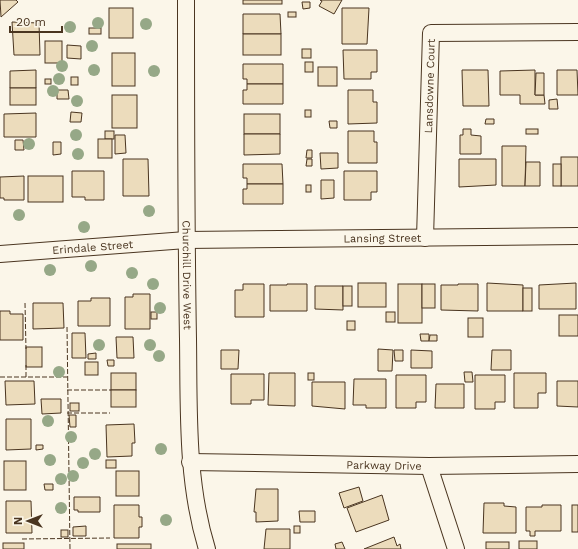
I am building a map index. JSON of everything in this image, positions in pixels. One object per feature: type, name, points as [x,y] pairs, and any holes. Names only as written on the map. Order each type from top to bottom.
[{"type":"street","name":"Churchill Drive West","points":[[186,0],[186,240],[190,462],[202,531],[207,549]]},
{"type":"street","name":"Lansdowne Court","points":[[425,238],[431,33],[578,32]]},
{"type":"street","name":"Lansing Street","points":[[186,240],[578,236]]},
{"type":"street","name":"Erindale Street","points":[[0,254],[186,240]]},
{"type":"street","name":"Parkway Drive","points":[[190,462],[429,466],[578,464]]},
{"type":"street","points":[[429,466],[456,549]]},
{"type":"building","points":[[0,0],[16,0],[18,2],[1,17]]},
{"type":"building","points":[[243,0],[282,0],[282,4],[243,4]]},
{"type":"building","points":[[320,0],[342,0],[334,14],[319,6],[322,1]]},
{"type":"building","points":[[302,2],[310,2],[310,8],[303,9]]},
{"type":"building","points":[[109,8],[133,8],[133,38],[109,38]]},
{"type":"building","points":[[342,8],[369,8],[367,44],[342,44]]},
{"type":"building","points":[[288,12],[296,12],[296,17],[288,17]]},
{"type":"building","points":[[243,14],[280,14],[281,34],[243,34]]},
{"type":"building","points":[[12,22],[39,23],[40,55],[14,55]]},
{"type":"building","points":[[89,28],[101,28],[101,34],[89,34]]},
{"type":"building","points":[[243,34],[281,34],[281,55],[243,55]]},
{"type":"building","points":[[45,41],[62,41],[62,63],[45,63]]},
{"type":"building","points":[[67,45],[81,46],[81,59],[67,58]]},
{"type":"building","points":[[302,49],[311,49],[311,58],[302,58]]},
{"type":"building","points":[[343,50],[377,50],[377,72],[371,72],[371,79],[344,79]]},
{"type":"building","points":[[112,53],[135,53],[135,86],[112,86]]},
{"type":"building","points":[[305,62],[313,62],[313,72],[305,72]]},
{"type":"building","points":[[243,64],[283,64],[283,84],[247,84],[247,79],[243,79]]},
{"type":"building","points":[[318,67],[337,67],[337,86],[318,86]]},
{"type":"building","points":[[36,70],[36,88],[10,88],[10,71]]},
{"type":"building","points":[[462,70],[488,70],[489,106],[463,106]]},
{"type":"building","points":[[535,70],[535,95],[544,95],[545,104],[520,104],[520,95],[500,95],[500,71]]},
{"type":"building","points":[[557,70],[577,70],[578,95],[557,95]]},
{"type":"building","points":[[536,73],[544,73],[544,95],[535,95]]},
{"type":"building","points":[[71,77],[78,77],[78,85],[71,85]]},
{"type":"building","points":[[45,79],[51,79],[51,84],[45,84]]},
{"type":"building","points":[[247,84],[283,84],[283,104],[243,104],[243,90],[247,90]]},
{"type":"building","points":[[10,88],[36,88],[36,105],[10,105]]},
{"type":"building","points":[[57,90],[68,90],[69,99],[57,99]]},
{"type":"building","points":[[348,90],[373,90],[373,102],[377,102],[377,123],[348,124]]},
{"type":"building","points":[[112,95],[137,95],[137,128],[112,128]]},
{"type":"building","points":[[557,99],[558,109],[549,109],[549,100]]},
{"type":"building","points":[[305,110],[311,110],[311,117],[305,117]]},
{"type":"building","points":[[71,112],[82,113],[81,122],[70,122]]},
{"type":"building","points":[[36,113],[36,137],[4,137],[4,114]]},
{"type":"building","points":[[244,114],[280,114],[280,134],[244,134]]},
{"type":"building","points":[[486,119],[494,119],[494,124],[485,124]]},
{"type":"building","points":[[329,121],[337,121],[337,128],[330,128]]},
{"type":"building","points":[[463,129],[471,129],[471,135],[481,136],[481,154],[460,154],[460,135],[463,135]]},
{"type":"building","points":[[526,129],[538,129],[538,134],[526,134]]},
{"type":"building","points":[[105,131],[114,131],[114,139],[105,139]]},
{"type":"building","points":[[348,131],[374,131],[374,142],[377,142],[377,163],[348,163]]},
{"type":"building","points":[[244,134],[280,134],[280,154],[244,155]]},
{"type":"building","points":[[115,135],[125,135],[126,153],[115,154]]},
{"type":"building","points":[[98,139],[112,139],[112,158],[98,158]]},
{"type":"building","points":[[15,140],[23,140],[24,150],[15,150]]},
{"type":"building","points":[[53,142],[61,142],[61,154],[53,155]]},
{"type":"building","points":[[502,146],[526,146],[525,186],[502,186]]},
{"type":"building","points":[[307,150],[312,150],[312,158],[306,158]]},
{"type":"building","points":[[320,153],[338,153],[338,168],[321,169]]},
{"type":"building","points":[[561,157],[578,157],[578,186],[561,186]]},
{"type":"building","points":[[123,159],[148,159],[149,196],[123,196]]},
{"type":"building","points":[[307,159],[312,159],[312,166],[306,166]]},
{"type":"building","points":[[459,159],[496,159],[496,185],[459,187]]},
{"type":"building","points":[[526,162],[540,162],[540,186],[525,186]]},
{"type":"building","points":[[243,164],[282,164],[283,184],[247,184],[247,178],[243,178]]},
{"type":"building","points":[[553,164],[561,164],[561,186],[553,186]]},
{"type":"building","points":[[72,171],[104,171],[104,200],[85,200],[85,197],[72,197]]},
{"type":"building","points":[[344,171],[377,171],[377,192],[371,192],[371,200],[344,200]]},
{"type":"building","points":[[24,176],[24,200],[4,200],[4,198],[0,198],[0,177]]},
{"type":"building","points":[[28,176],[63,176],[63,202],[28,202]]},
{"type":"building","points":[[321,180],[334,180],[334,198],[321,199]]},
{"type":"building","points":[[247,184],[283,184],[283,204],[243,204],[243,189],[247,189]]},
{"type":"building","points":[[306,185],[311,185],[311,192],[306,192]]},
{"type":"building","points":[[358,283],[386,283],[386,307],[358,307]]},
{"type":"building","points":[[487,283],[523,285],[523,311],[487,311]]},
{"type":"building","points":[[576,283],[576,309],[539,309],[539,285]]},
{"type":"building","points":[[243,284],[264,284],[264,317],[235,317],[235,290],[243,290]]},
{"type":"building","points":[[307,284],[307,311],[270,311],[270,285]]},
{"type":"building","points":[[398,284],[422,284],[422,323],[398,323]]},
{"type":"building","points":[[422,284],[435,284],[435,308],[422,308]]},
{"type":"building","points":[[478,284],[478,311],[441,310],[441,285]]},
{"type":"building","points":[[315,286],[343,286],[343,310],[315,309]]},
{"type":"building","points":[[343,286],[352,286],[352,306],[343,306]]},
{"type":"building","points":[[523,288],[532,288],[532,311],[523,311]]},
{"type":"building","points":[[133,294],[150,294],[150,329],[125,329],[125,297],[133,297]]},
{"type":"building","points":[[91,298],[110,298],[110,326],[78,326],[78,301],[91,301]]},
{"type":"building","points":[[33,303],[63,303],[64,328],[33,329]]},
{"type":"building","points":[[0,311],[10,311],[10,314],[23,314],[23,340],[0,340]]},
{"type":"building","points":[[151,312],[157,312],[157,319],[151,319]]},
{"type":"building","points":[[386,312],[395,312],[395,322],[386,322]]},
{"type":"building","points":[[559,315],[578,315],[578,336],[559,336]]},
{"type":"building","points":[[468,318],[483,318],[483,337],[468,337]]},
{"type":"building","points":[[347,321],[355,321],[355,330],[347,330]]},
{"type":"building","points":[[72,333],[85,333],[86,358],[72,358]]},
{"type":"building","points":[[420,334],[429,334],[429,341],[421,341]]},
{"type":"building","points":[[430,335],[437,335],[437,341],[429,341]]},
{"type":"building","points":[[116,337],[133,337],[134,358],[117,358]]},
{"type":"building","points":[[26,347],[42,347],[42,367],[26,367]]},
{"type":"building","points":[[378,349],[393,350],[392,371],[378,371]]},
{"type":"building","points":[[221,350],[239,350],[238,369],[221,369]]},
{"type":"building","points":[[394,350],[403,350],[403,361],[395,361]]},
{"type":"building","points":[[411,350],[432,351],[432,368],[411,368]]},
{"type":"building","points":[[492,350],[511,350],[511,370],[491,370]]},
{"type":"building","points":[[96,353],[96,359],[88,359],[88,354]]},
{"type":"building","points":[[107,360],[114,360],[114,366],[108,366]]},
{"type":"building","points":[[85,362],[98,362],[98,375],[85,375]]},
{"type":"building","points":[[464,372],[472,372],[473,382],[465,382]]},
{"type":"building","points":[[111,373],[136,373],[136,390],[111,390]]},
{"type":"building","points":[[269,373],[295,373],[295,406],[268,405]]},
{"type":"building","points":[[308,373],[314,373],[314,380],[308,380]]},
{"type":"building","points":[[514,373],[546,373],[546,393],[538,393],[538,408],[514,408]]},
{"type":"building","points":[[231,374],[264,374],[264,400],[251,400],[251,404],[231,404]]},
{"type":"building","points":[[396,375],[426,375],[426,402],[416,402],[416,408],[396,408]]},
{"type":"building","points":[[475,375],[505,375],[505,402],[495,402],[495,409],[475,409]]},
{"type":"building","points":[[354,379],[386,379],[386,408],[366,408],[366,405],[353,405]]},
{"type":"building","points":[[5,381],[34,381],[35,404],[6,405]]},
{"type":"building","points":[[557,381],[578,381],[578,407],[557,406]]},
{"type":"building","points":[[312,382],[345,382],[345,409],[312,406]]},
{"type":"building","points":[[436,384],[464,384],[464,408],[435,408]]},
{"type":"building","points":[[111,390],[136,390],[136,407],[111,407]]},
{"type":"building","points":[[41,399],[61,399],[61,413],[42,414]]},
{"type":"building","points":[[70,403],[79,403],[79,411],[70,411]]},
{"type":"building","points":[[69,415],[76,415],[76,427],[70,427]]},
{"type":"building","points":[[6,419],[31,419],[31,449],[6,450]]},
{"type":"building","points":[[134,424],[135,443],[132,443],[132,456],[107,457],[106,425]]},
{"type":"building","points":[[36,445],[43,445],[43,449],[36,450]]},
{"type":"building","points":[[106,460],[116,460],[116,468],[106,468]]},
{"type":"building","points":[[4,461],[26,461],[26,490],[4,490]]},
{"type":"building","points":[[116,471],[139,471],[139,496],[116,496]]},
{"type":"building","points":[[44,484],[53,484],[53,490],[45,490]]},
{"type":"building","points":[[359,487],[363,501],[344,508],[339,493]]},
{"type":"building","points":[[256,489],[278,489],[278,521],[256,522],[256,512],[254,512]]},
{"type":"building","points":[[382,495],[389,520],[356,532],[347,508]]},
{"type":"building","points":[[74,497],[100,497],[100,512],[78,512],[78,510],[74,510]]},
{"type":"building","points":[[6,501],[31,501],[32,533],[6,533]]},
{"type":"building","points":[[484,503],[504,503],[504,506],[516,507],[516,533],[483,533]]},
{"type":"building","points":[[114,505],[139,505],[139,517],[142,517],[142,527],[139,527],[139,538],[114,538]]},
{"type":"building","points":[[542,505],[561,505],[561,531],[535,531],[535,536],[530,536],[530,531],[526,531],[526,507],[542,507]]},
{"type":"building","points":[[572,505],[578,505],[578,532],[572,532]]},
{"type":"building","points":[[299,511],[315,511],[315,522],[300,522]]},
{"type":"building","points":[[86,526],[86,536],[73,536],[73,527]]},
{"type":"building","points":[[294,526],[300,526],[300,533],[294,533]]},
{"type":"building","points":[[266,529],[290,529],[290,549],[264,549]]},
{"type":"building","points":[[61,530],[68,530],[68,537],[61,537]]},
{"type":"building","points":[[394,537],[397,546],[400,544],[401,549],[364,549]]},
{"type":"building","points":[[519,541],[537,541],[537,549],[519,549]]},
{"type":"building","points":[[342,542],[345,549],[336,549],[335,544]]},
{"type":"building","points":[[486,542],[509,542],[509,549],[486,549]]},
{"type":"building","points":[[3,543],[24,543],[24,549],[3,549]]},
{"type":"building","points":[[117,544],[151,544],[151,549],[117,549]]},
{"type":"fence","points":[[25,303],[26,349]]},
{"type":"fence","points":[[67,327],[70,549]]},
{"type":"fence","points":[[26,365],[26,377]]},
{"type":"fence","points":[[0,377],[67,377]]},
{"type":"fence","points":[[67,390],[111,390]]},
{"type":"fence","points":[[67,413],[110,413]]},
{"type":"fence","points":[[22,539],[110,538]]}]
